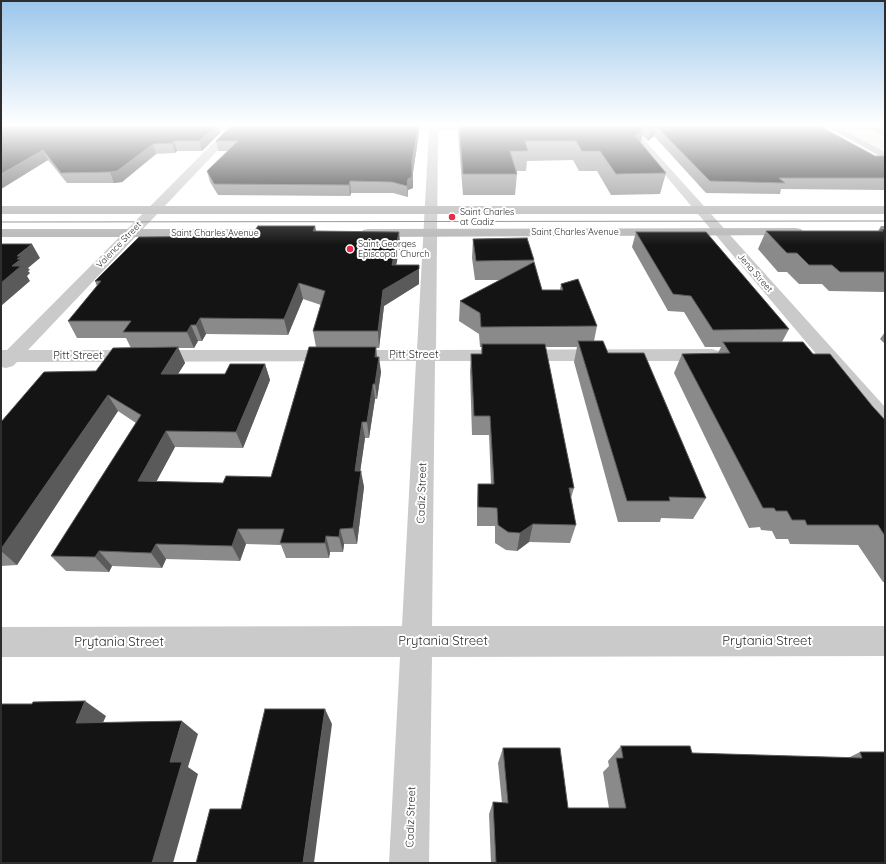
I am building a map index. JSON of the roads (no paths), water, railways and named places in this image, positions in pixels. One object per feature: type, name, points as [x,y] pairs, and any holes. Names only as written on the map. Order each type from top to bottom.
[{"type":"main road","name":"Saint Charles Avenue","points":[[1,210],[154,210],[720,232],[806,232]]},
{"type":"main road","name":"Saint Charles Avenue","points":[[352,233],[431,221],[700,210],[885,210]]},
{"type":"main road","name":"Saint Charles Avenue","points":[[1,232],[296,233]]},
{"type":"street","name":"Valence Street","points":[[5,360],[198,164]]},
{"type":"street","name":"Cadiz Street","points":[[409,863],[433,164]]},
{"type":"street","name":"Jena Street","points":[[658,164],[720,232],[885,421]]},
{"type":"street","name":"Pitt Street","points":[[5,360],[426,355],[730,354]]},
{"type":"street","points":[[802,354],[826,354]]},
{"type":"street","name":"Prytania Street","points":[[1,642],[885,641]]},
{"type":"tram line","points":[[1,222],[885,221]]},
{"type":"place","name":"Saint Charles at Cadiz","points":[[452,217]]},
{"type":"place","name":"Saint Georges Episcopal Church","points":[[350,249]]}]
